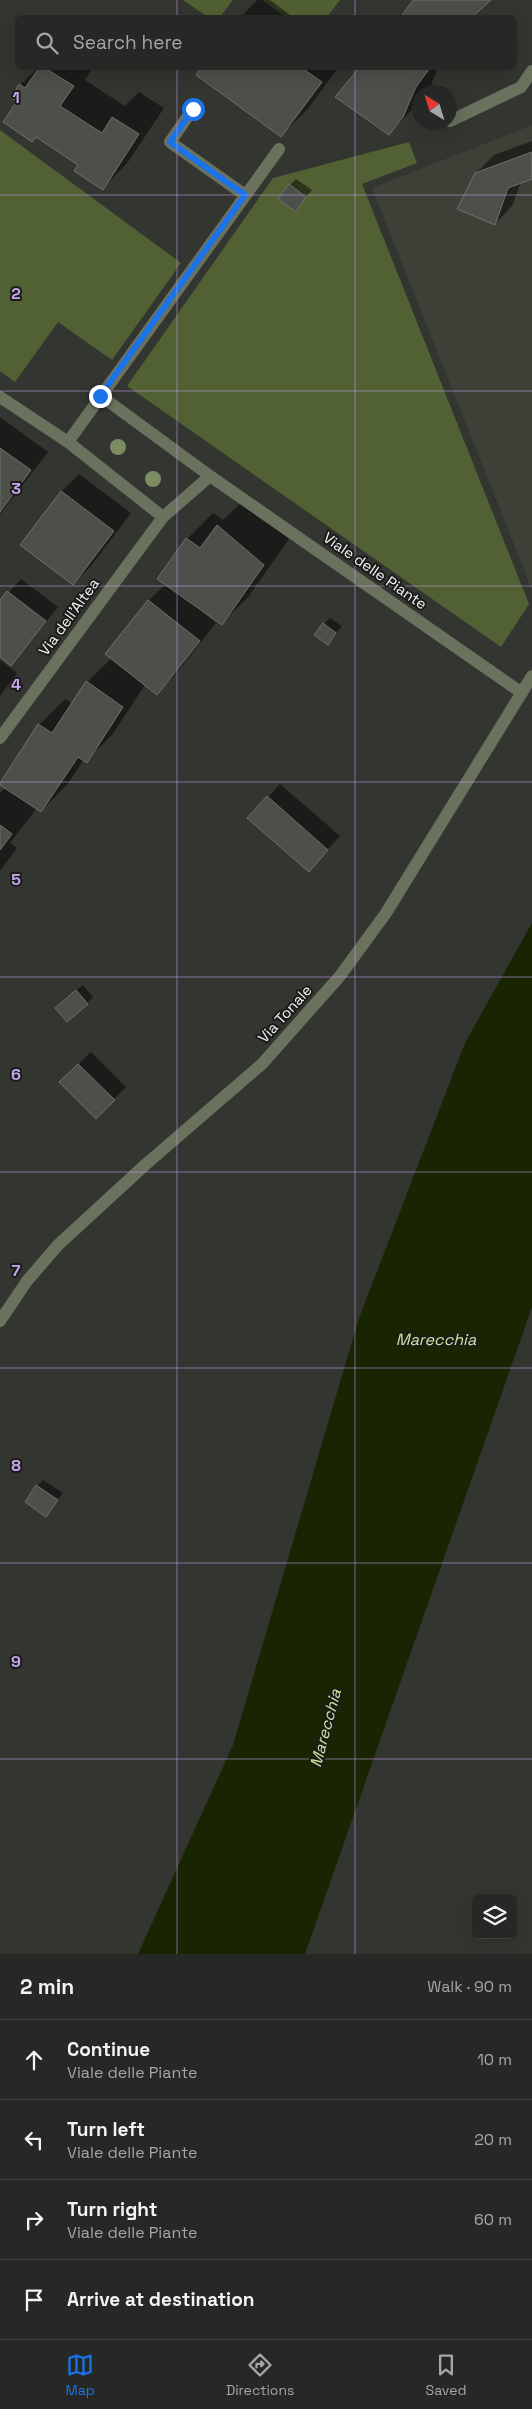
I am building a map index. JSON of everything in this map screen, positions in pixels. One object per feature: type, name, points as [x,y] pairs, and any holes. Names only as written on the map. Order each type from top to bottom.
[{"type":"street","points":[[457,117],[521,87],[532,71]]},
{"type":"street","points":[[193,109],[170,142],[245,195]]},
{"type":"street","points":[[68,442],[279,149]]},
{"type":"street","name":"Viale delle Piante","points":[[100,396],[210,476],[522,693]]},
{"type":"street","points":[[0,397],[68,442],[164,517],[210,476]]},
{"type":"street","name":"Via dell'Altea","points":[[0,738],[164,517]]},
{"type":"street","name":"Via Tonale","points":[[0,1321],[27,1281],[58,1245],[145,1164],[262,1064],[340,976],[386,913],[532,676]]},
{"type":"shaded area","points":[[183,0],[233,0],[222,15],[205,15]]},
{"type":"shaded area","points":[[262,0],[340,0],[329,15],[283,15]]},
{"type":"shaded area","points":[[532,125],[532,590],[372,188]]},
{"type":"shaded area","points":[[0,130],[181,263],[112,360],[58,322],[15,382],[0,371]]},
{"type":"shaded area","points":[[409,142],[417,163],[362,184],[529,604],[501,647],[127,386],[273,178]]},
{"type":"water","name":"Marecchia","points":[[532,923],[532,1307],[305,1954],[138,1954],[233,1745],[359,1318],[465,1043]]},
{"type":"building","points":[[413,0],[491,0],[474,15],[402,15]]},
{"type":"building","points":[[38,70],[48,70],[74,86],[60,106],[102,133],[112,117],[139,134],[103,190],[74,171],[78,165],[36,137],[32,142],[3,122],[17,101],[11,98],[19,84],[25,88]]},
{"type":"building","points":[[200,70],[305,70],[322,82],[281,137],[196,75]]},
{"type":"building","points":[[357,70],[429,70],[417,85],[412,85],[412,96],[403,117],[389,135],[335,97]]},
{"type":"building","points":[[532,152],[532,179],[508,188],[495,225],[457,209],[475,173]]},
{"type":"building","points":[[289,184],[306,197],[296,212],[278,199]]},
{"type":"building","points":[[0,448],[31,470],[0,512]]},
{"type":"building","points":[[61,491],[114,531],[73,585],[20,545]]},
{"type":"building","points":[[217,525],[264,565],[222,625],[157,579],[186,538],[200,548]]},
{"type":"building","points":[[7,591],[46,621],[11,666],[0,657],[0,600]]},
{"type":"building","points":[[148,600],[200,641],[157,695],[105,654]]},
{"type":"building","points":[[323,623],[336,633],[328,645],[314,635]]},
{"type":"building","points":[[86,681],[123,707],[87,763],[78,757],[41,812],[0,785],[0,783],[38,724],[52,733]]},
{"type":"building","points":[[267,796],[328,850],[309,872],[247,818]]},
{"type":"building","points":[[0,825],[12,834],[0,850]]},
{"type":"building","points":[[76,990],[88,1004],[67,1022],[55,1008]]},
{"type":"building","points":[[78,1064],[115,1100],[96,1119],[59,1082]]},
{"type":"building","points":[[36,1485],[58,1500],[46,1517],[25,1502]]},
{"type":"route","points":[[100,396],[245,195],[170,142],[193,109]]}]
